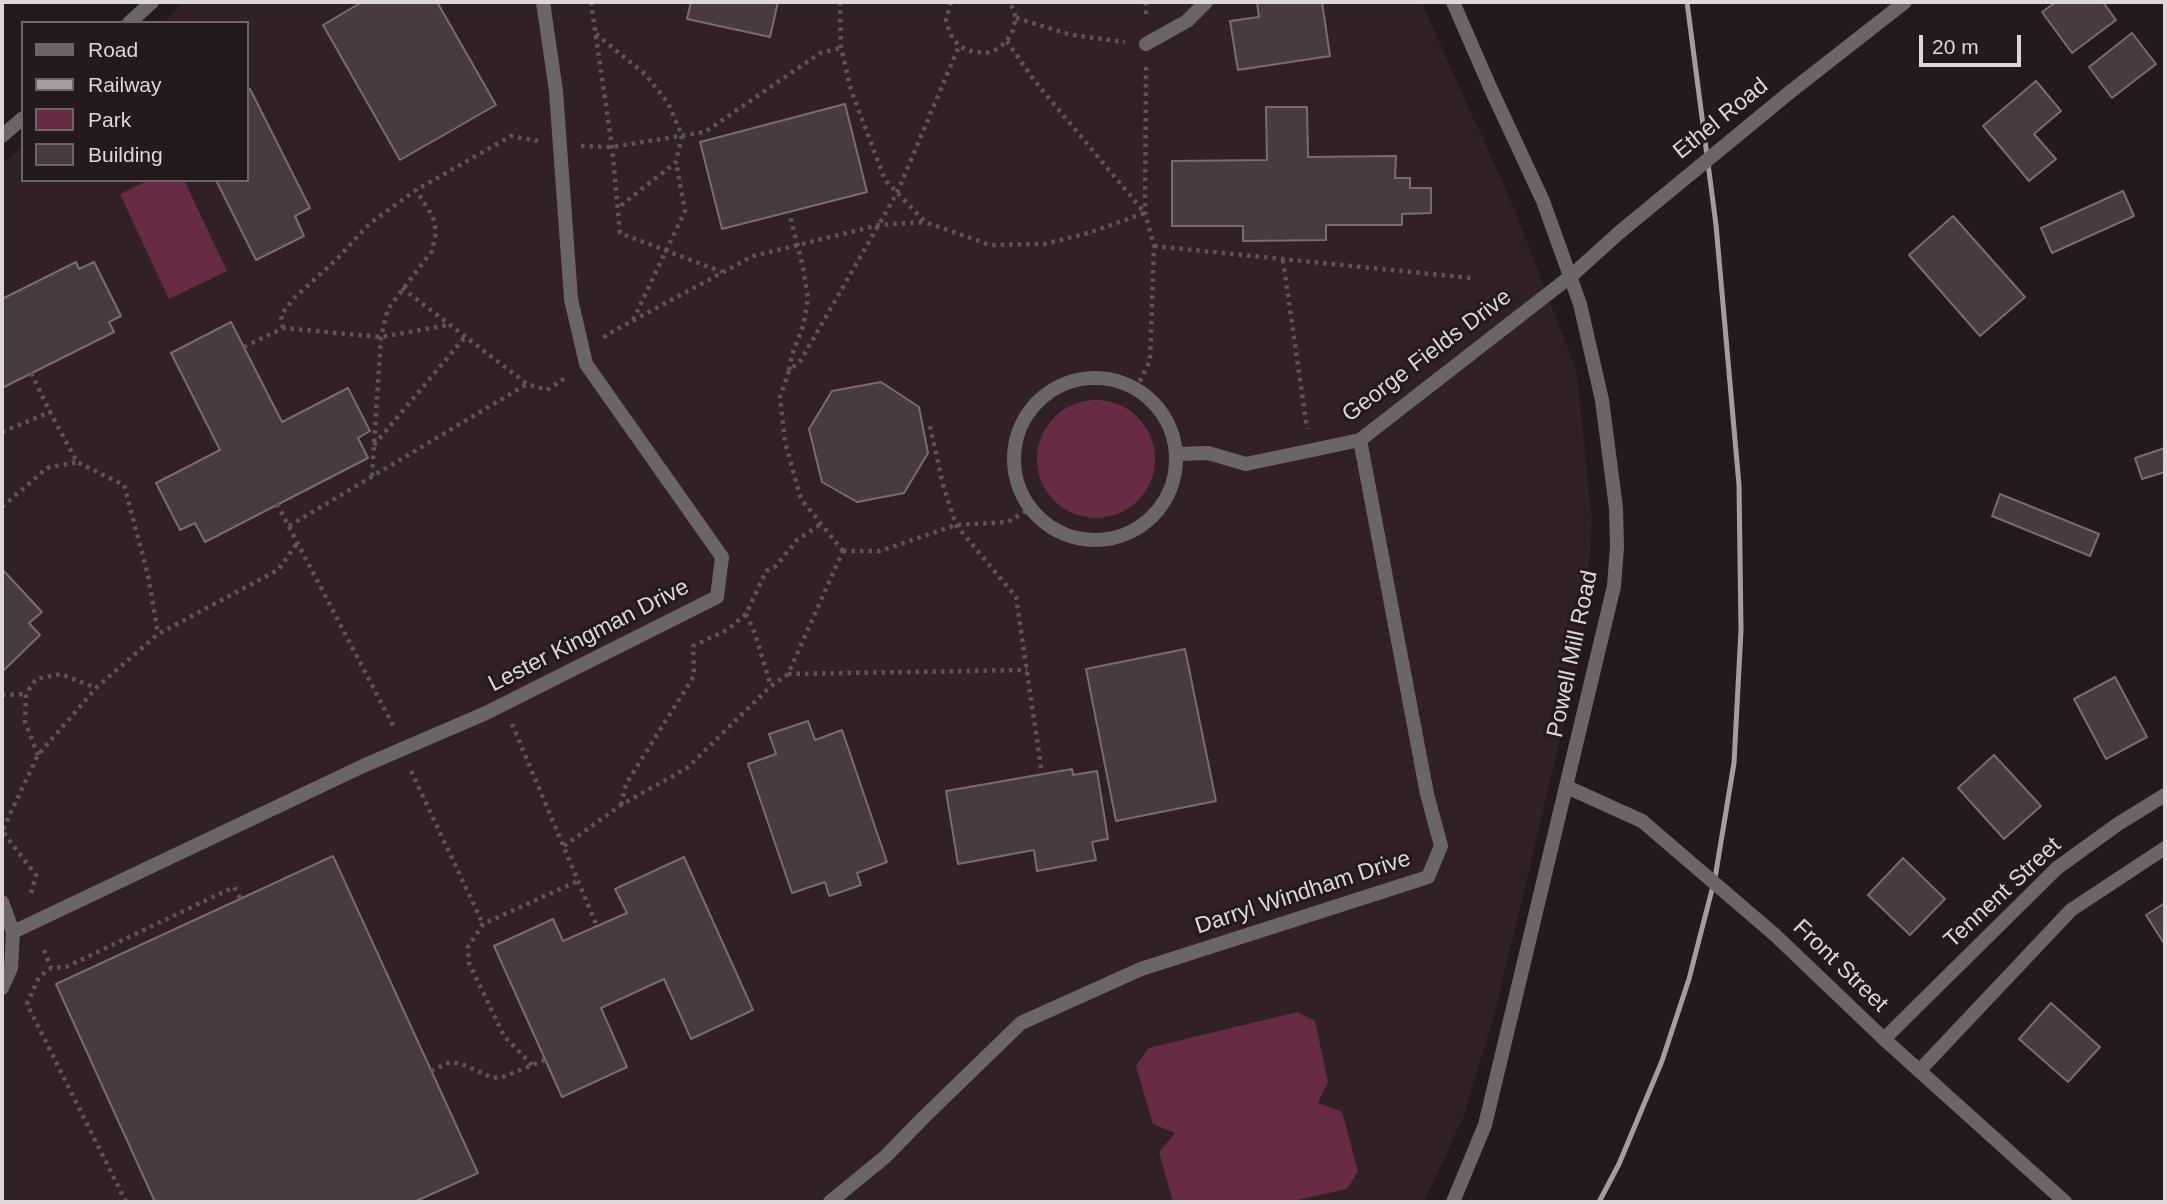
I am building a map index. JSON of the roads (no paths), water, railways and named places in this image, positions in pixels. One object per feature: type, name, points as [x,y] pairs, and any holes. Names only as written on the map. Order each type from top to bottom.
[{"type":"street","points":[[131,21],[152,2]]},
{"type":"street","name":"Lester Kingman Drive","points":[[13,932],[363,766],[503,704],[717,597],[722,556],[586,364],[571,299],[556,91],[543,2]]},
{"type":"street","points":[[1146,44],[1187,21],[1206,2]]},
{"type":"street","name":"Powell Mill Road","points":[[1453,2],[1544,201],[1580,304],[1602,400],[1616,508],[1617,547],[1614,586],[1485,1125],[1453,1202]]},
{"type":"street","name":"Ethel Road","points":[[1571,276],[1621,231],[1790,92],[1905,2]]},
{"type":"street","points":[[2,136],[21,120]]},
{"type":"street","name":"George Fields Drive","points":[[1177,454],[1208,453],[1247,464],[1360,440],[1571,276]]},
{"type":"street","points":[[1090,376],[1122,381],[1149,397],[1168,423],[1177,454],[1172,486],[1156,514],[1130,533],[1099,541],[1067,537],[1040,520],[1020,495],[1013,463],[1017,432],[1034,404],[1059,385],[1090,376]]},
{"type":"street","name":"Darryl Windham Drive","points":[[830,1202],[885,1157],[1021,1023],[1141,969],[1428,877],[1441,846],[1427,794],[1360,440]]},
{"type":"street","name":"Front Street","points":[[1567,788],[1642,821],[1775,935],[1884,1040],[2065,1202]]},
{"type":"street","name":"Tennent Street","points":[[1884,1040],[2057,868],[2118,824],[2165,795]]},
{"type":"street","points":[[1919,1071],[2071,910],[2165,848]]},
{"type":"street","points":[[2,902],[13,932],[11,968],[2,988]]},
{"type":"railway","points":[[1599,1202],[1619,1164],[1662,1061],[1689,979],[1715,878],[1734,763],[1741,630],[1739,485],[1716,225],[1687,2]]}]
